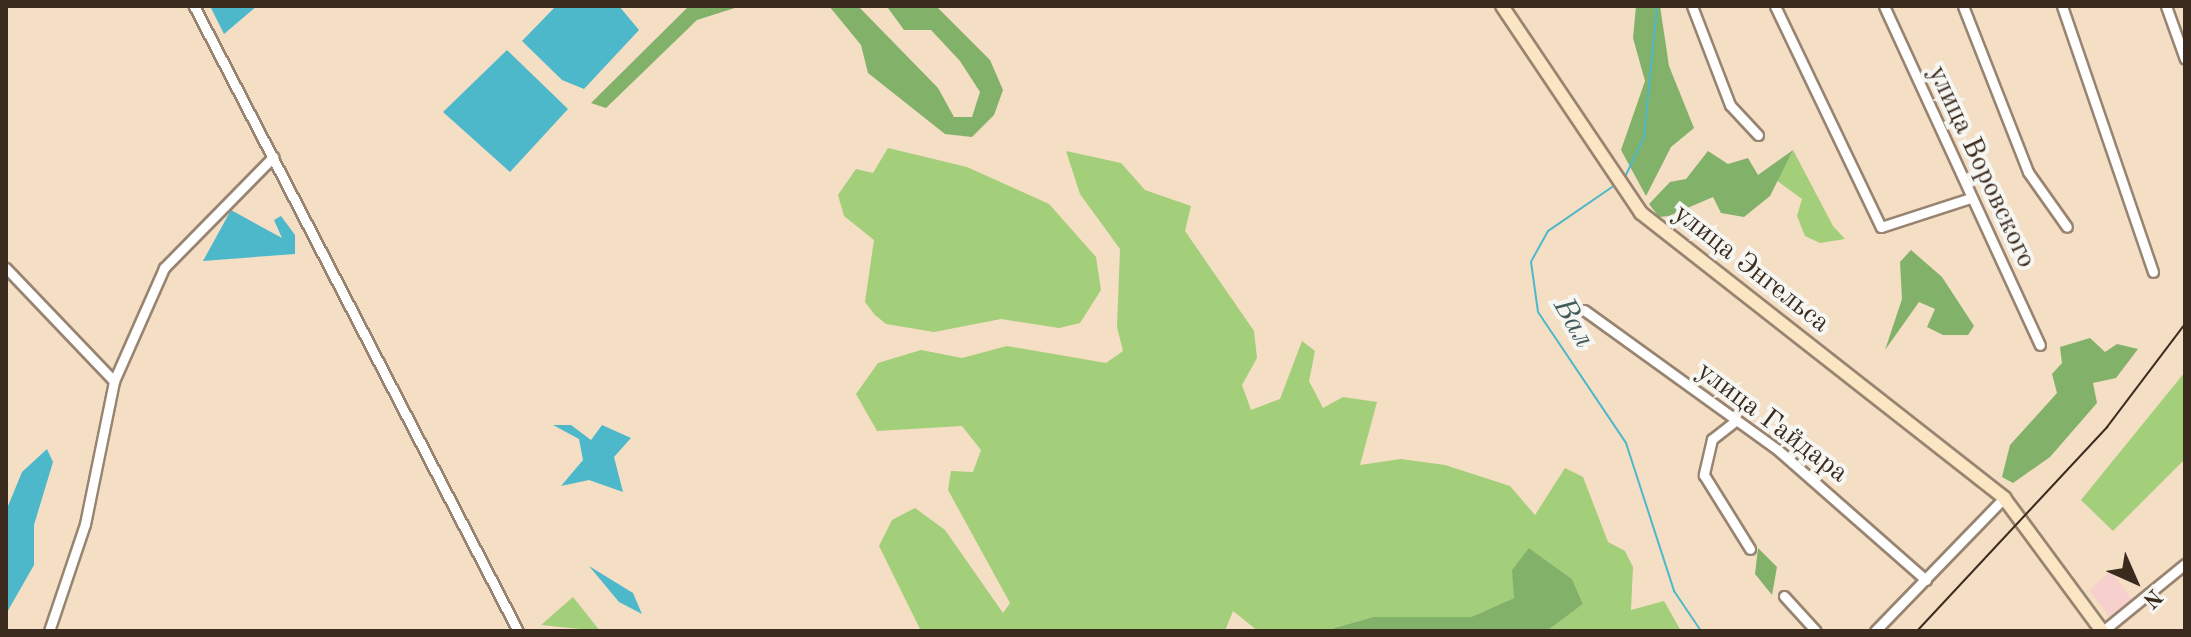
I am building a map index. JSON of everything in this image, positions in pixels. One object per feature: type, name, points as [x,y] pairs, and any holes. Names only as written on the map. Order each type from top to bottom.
[{"type":"street","points":[[194,6],[518,631]]},
{"type":"street","name":"улица Энгельса","points":[[1502,6],[1623,187],[1678,245],[2004,498],[2103,631]]},
{"type":"street","points":[[1692,6],[1730,105],[1758,135]]},
{"type":"street","points":[[1775,6],[1881,227],[1970,198]]},
{"type":"street","name":"улица Воровского","points":[[1884,6],[2040,345]]},
{"type":"street","points":[[1963,6],[2028,172],[2067,227]]},
{"type":"street","points":[[2062,6],[2153,272]]},
{"type":"street","points":[[2166,6],[2185,59]]},
{"type":"street","points":[[49,631],[85,524],[114,381],[164,268],[273,157]]},
{"type":"street","points":[[6,268],[114,381]]},
{"type":"street","name":"улица Гайдара","points":[[1584,310],[1734,422],[1778,450],[1926,580]]},
{"type":"street","points":[[1734,422],[1712,439],[1704,475],[1750,549]]},
{"type":"street","points":[[1875,631],[2004,498]]},
{"type":"street","points":[[2103,631],[2185,564]]},
{"type":"street","points":[[1784,596],[1816,631]]},
{"type":"shaded area","points":[[2111,571],[2134,602],[2112,620],[2089,590]]},
{"type":"green space","points":[[689,6],[741,6],[697,20],[606,108],[591,103]]},
{"type":"green space","points":[[829,6],[858,6],[938,88],[954,117],[972,117],[980,92],[960,61],[931,30],[904,30],[888,8],[936,6],[990,60],[1003,90],[994,115],[972,137],[945,134],[868,73],[861,45]]},
{"type":"green space","points":[[1636,6],[1660,6],[1669,66],[1694,128],[1671,147],[1646,196],[1621,150],[1645,81],[1633,38]]},
{"type":"green space","points":[[888,148],[967,167],[1049,204],[1096,257],[1101,290],[1080,323],[1059,328],[1001,319],[934,332],[886,324],[875,315],[865,302],[874,240],[844,216],[838,195],[856,169],[873,173]]},
{"type":"green space","points":[[1793,150],[1833,226],[1845,239],[1820,243],[1805,236],[1797,216],[1802,199],[1776,180]]},
{"type":"green space","points":[[1793,150],[1770,196],[1744,217],[1721,213],[1713,197],[1669,216],[1659,217],[1649,204],[1670,182],[1686,179],[1708,151],[1728,164],[1748,158],[1758,175]]},
{"type":"green space","points":[[1066,151],[1121,163],[1145,190],[1191,206],[1185,231],[1254,331],[1257,358],[1242,385],[1251,410],[1280,399],[1302,341],[1315,351],[1309,381],[1323,408],[1343,397],[1377,402],[1360,465],[1401,459],[1445,465],[1510,486],[1535,515],[1565,468],[1583,477],[1608,542],[1625,551],[1633,567],[1631,610],[1664,601],[1681,631],[1547,631],[1583,604],[1572,579],[1529,548],[1514,598],[1471,617],[1373,617],[1324,631],[1258,631],[1233,611],[1225,631],[921,631],[879,546],[892,520],[915,508],[945,530],[1003,613],[1010,603],[948,490],[951,471],[973,472],[981,450],[962,426],[877,431],[856,394],[878,363],[921,350],[962,358],[1007,346],[1106,363],[1123,351],[1117,327],[1120,249],[1080,194]]},
{"type":"green space","points":[[1911,250],[1942,277],[1974,326],[1968,335],[1943,335],[1927,327],[1935,309],[1919,302],[1885,350],[1902,299],[1900,262]]},
{"type":"green space","points":[[2090,338],[2105,352],[2117,344],[2138,349],[2116,378],[2093,383],[2097,403],[2050,457],[2013,483],[2002,477],[2010,445],[2057,393],[2052,374],[2062,363],[2060,347]]},
{"type":"green space","points":[[2185,372],[2185,459],[2113,531],[2081,500]]},
{"type":"green space","points":[[1529,548],[1572,579],[1583,604],[1547,631],[1324,631],[1373,617],[1471,617],[1514,598],[1512,570]]},
{"type":"green space","points":[[1758,548],[1777,567],[1772,595],[1755,574]]},
{"type":"green space","points":[[573,597],[581,607],[600,631],[541,625]]},
{"type":"water","points":[[210,6],[257,6],[224,34]]},
{"type":"water","points":[[556,6],[619,6],[639,30],[584,89],[562,80],[522,41]]},
{"type":"water","points":[[507,50],[568,109],[510,172],[443,112]]},
{"type":"water","points":[[231,210],[282,238],[274,220],[281,216],[295,235],[295,254],[203,261]]},
{"type":"water","points":[[553,425],[571,425],[591,440],[602,425],[631,438],[614,457],[623,492],[589,480],[561,486],[583,460],[579,439]]},
{"type":"water","points":[[47,449],[53,462],[34,525],[34,565],[6,614],[6,511],[22,472]]},
{"type":"water","points":[[589,566],[633,593],[642,614],[619,602]]},
{"type":"waterway","name":"Вал","points":[[1624,179],[1644,137],[1657,6]]},
{"type":"waterway","name":"Вал","points":[[1615,185],[1548,231],[1531,262],[1538,312],[1626,443],[1674,591],[1701,631]]},
{"type":"railway","points":[[1917,631],[2107,427],[2185,324]]}]
